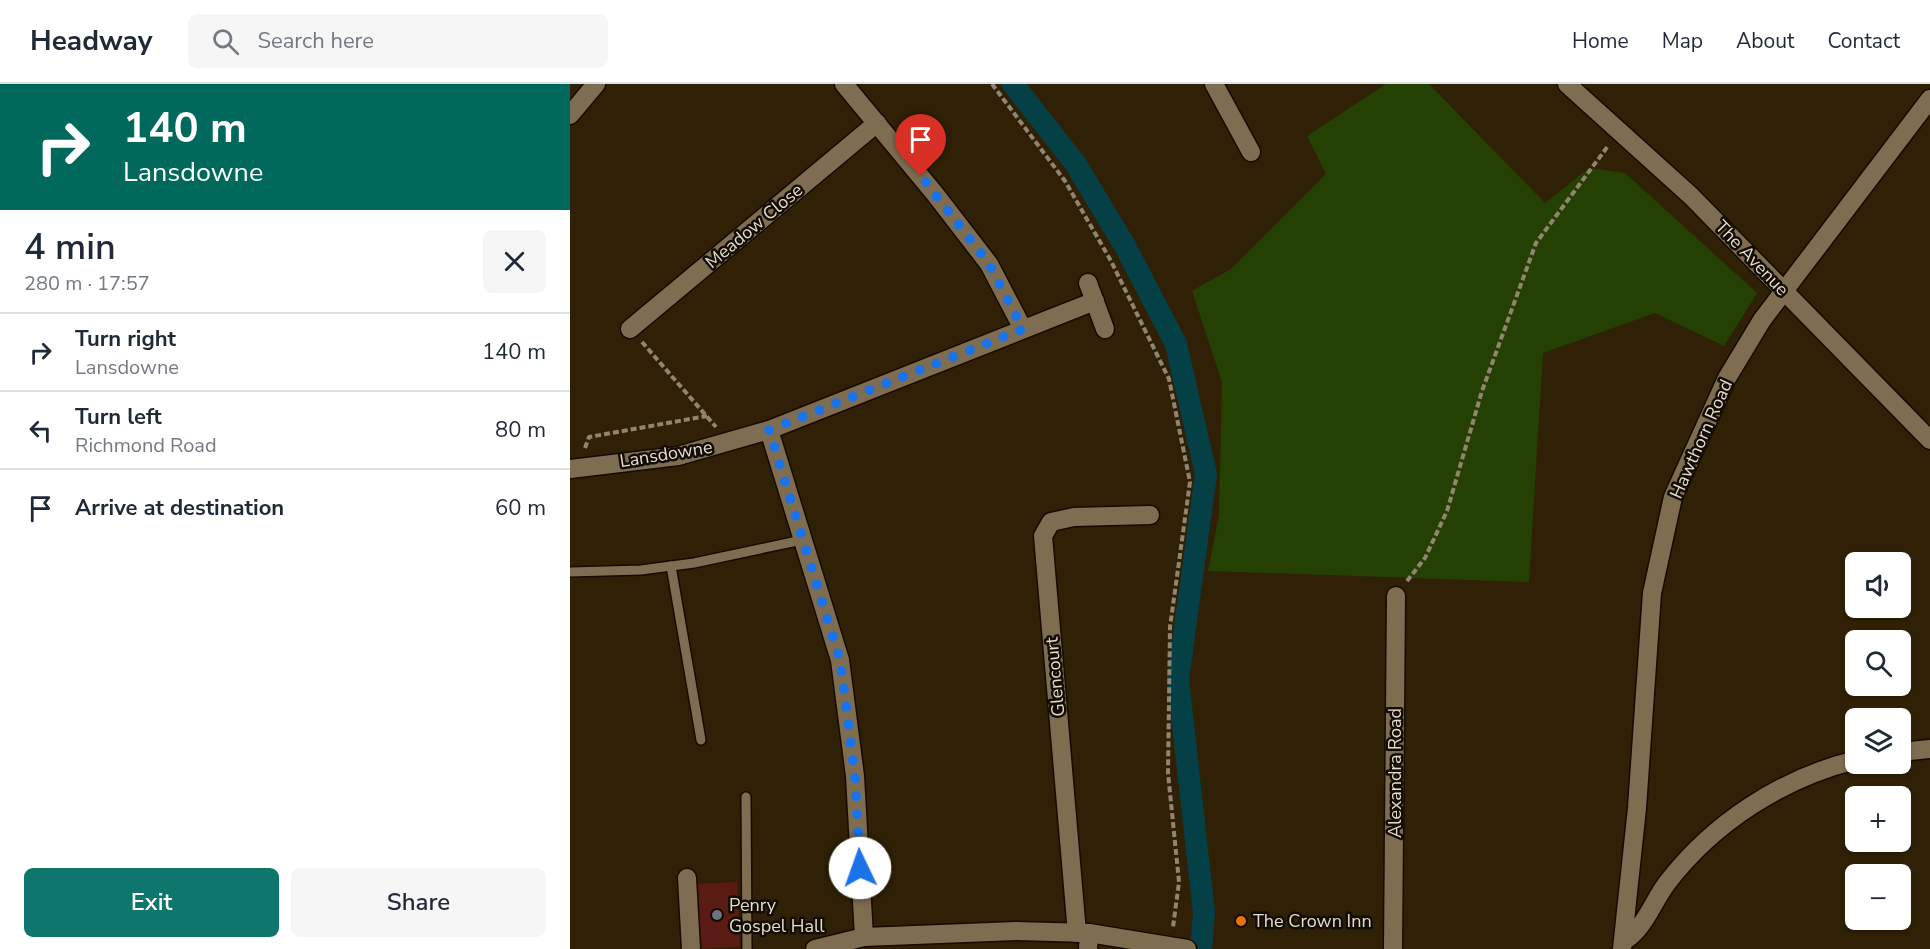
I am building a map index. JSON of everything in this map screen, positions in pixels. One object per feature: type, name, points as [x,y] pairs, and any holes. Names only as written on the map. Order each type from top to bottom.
[{"type":"street","points":[[570,114],[596,84]]},
{"type":"street","points":[[844,84],[989,264],[1023,329]]},
{"type":"street","points":[[1214,84],[1251,152]]},
{"type":"street","name":"The Avenue","points":[[1567,84],[1691,196],[1930,440]]},
{"type":"street","name":"Hawthorn Road","points":[[1623,945],[1652,593],[1673,497],[1726,378],[1762,320],[1930,99]]},
{"type":"street","name":"Meadow Close","points":[[630,329],[877,123]]},
{"type":"street","points":[[1088,283],[1105,329]]},
{"type":"street","name":"Lansdowne","points":[[573,468],[678,456],[730,443],[769,430],[1095,301]]},
{"type":"street","points":[[769,430],[840,660],[855,776],[864,937]]},
{"type":"street","name":"Glencourt","points":[[1085,939],[1043,536],[1051,522],[1074,518],[1150,515]]},
{"type":"street","name":"Alexandra Road","points":[[1393,949],[1396,596]]},
{"type":"street","points":[[1911,751],[1930,749]]},
{"type":"street","points":[[1623,945],[1636,933],[1674,875],[1722,826],[1749,807],[1788,786],[1830,766],[1845,763]]},
{"type":"street","points":[[687,878],[691,949]]},
{"type":"street","points":[[815,949],[864,937],[1016,931],[1178,948]]},
{"type":"lane","points":[[570,572],[671,566],[802,540]]},
{"type":"lane","points":[[671,566],[701,740]]},
{"type":"lane","points":[[746,796],[747,949]]},
{"type":"path","points":[[1396,596],[1425,558],[1447,511],[1482,392],[1536,243],[1560,214],[1619,131]]},
{"type":"path","points":[[630,329],[730,443]]},
{"type":"path","points":[[573,468],[589,437],[706,416]]},
{"type":"green space","points":[[1386,84],[1429,84],[1545,203],[1589,168],[1625,173],[1757,293],[1724,346],[1655,313],[1543,353],[1529,582],[1208,571],[1219,515],[1222,382],[1192,291],[1231,269],[1326,174],[1307,136]]},
{"type":"building","name":"Penry Gospel Hall","points":[[737,882],[740,947],[696,949],[694,884]]},
{"type":"waterway","points":[[1013,84],[1075,163],[1125,246],[1176,344],[1206,474],[1178,679],[1204,913],[1201,949]]},
{"type":"place","name":"Penry Gospel Hall","points":[[717,915]]},
{"type":"place","name":"The Crown Inn","points":[[1241,921]]},
{"type":"route","points":[[860,868],[855,776],[840,660],[769,430],[1023,329],[989,264],[921,176]]}]
